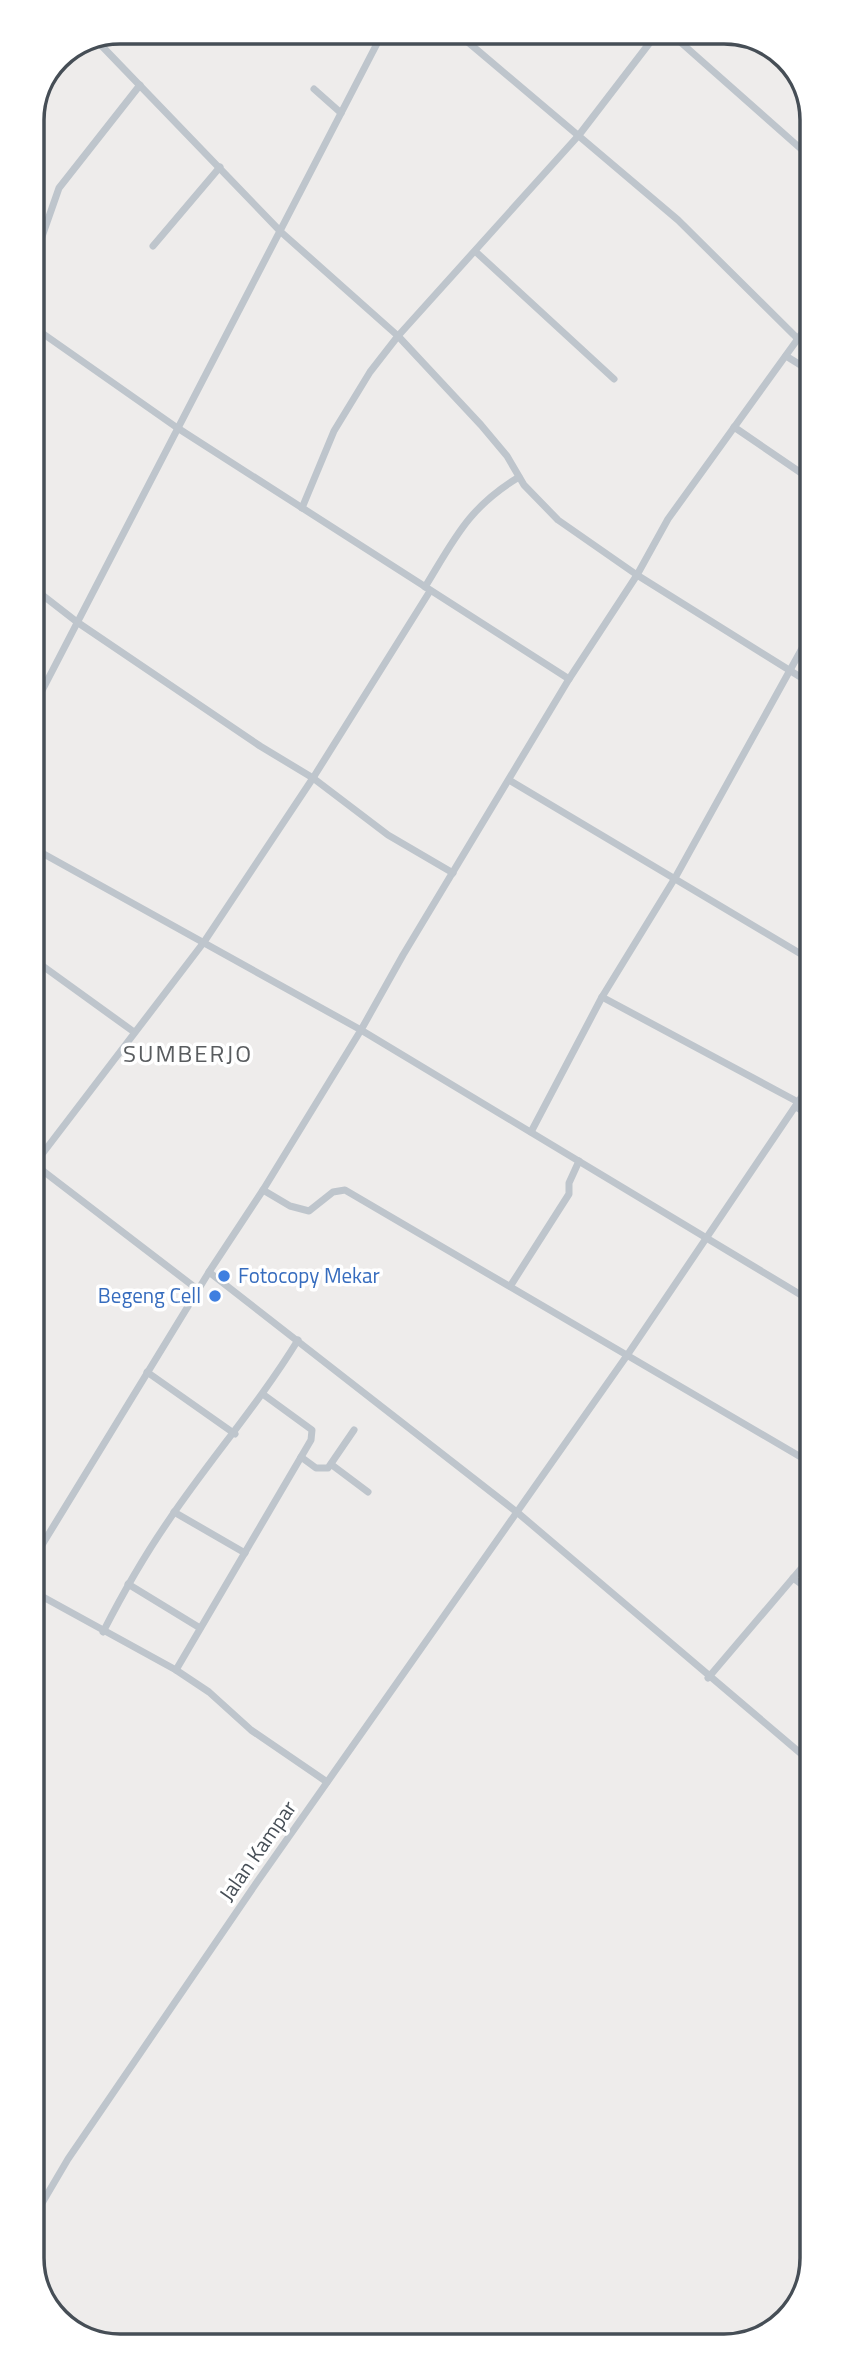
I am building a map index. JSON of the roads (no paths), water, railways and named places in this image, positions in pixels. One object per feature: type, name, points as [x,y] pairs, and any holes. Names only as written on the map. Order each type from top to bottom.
[{"type":"street","points":[[44,686],[176,427],[281,232],[377,44]]},
{"type":"street","points":[[470,44],[678,220],[796,338]]},
{"type":"street","points":[[302,508],[339,422],[370,372],[398,337],[579,135],[649,44]]},
{"type":"street","points":[[683,44],[800,147]]},
{"type":"street","points":[[102,46],[281,232],[398,337],[507,456],[524,485],[558,520],[637,575],[800,677]]},
{"type":"street","points":[[44,231],[59,188],[141,85]]},
{"type":"street","points":[[314,89],[341,113]]},
{"type":"street","points":[[153,246],[220,167]]},
{"type":"street","points":[[475,252],[614,379]]},
{"type":"street","points":[[44,1542],[197,1289],[263,1190],[362,1030],[569,679],[637,575],[668,519],[800,333]]},
{"type":"street","points":[[44,334],[176,427],[569,679]]},
{"type":"street","points":[[786,356],[800,364]]},
{"type":"street","points":[[734,427],[800,472]]},
{"type":"street","points":[[44,1152],[204,942],[313,778],[474,511],[492,494],[519,477]]},
{"type":"street","points":[[44,596],[77,622],[260,746],[313,778],[388,835],[453,873]]},
{"type":"street","points":[[531,1132],[601,997],[675,878],[800,650]]},
{"type":"street","points":[[509,780],[800,953]]},
{"type":"street","points":[[44,854],[362,1030],[800,1294]]},
{"type":"street","points":[[44,967],[134,1031]]},
{"type":"street","points":[[601,997],[800,1107]]},
{"type":"street","name":"Jalan Kampar","points":[[44,2199],[120,2081],[518,1513],[800,1100]]},
{"type":"street","points":[[511,1285],[569,1194],[569,1183],[579,1161]]},
{"type":"street","points":[[44,1173],[197,1289]]},
{"type":"street","points":[[263,1190],[290,1206],[309,1211],[333,1192],[345,1190],[800,1456]]},
{"type":"street","points":[[209,1272],[518,1513],[708,1678],[800,1753]]},
{"type":"street","points":[[103,1632],[128,1584],[174,1512],[264,1395],[298,1340]]},
{"type":"street","points":[[147,1372],[234,1434]]},
{"type":"street","points":[[176,1670],[311,1440],[312,1430],[264,1395]]},
{"type":"street","points":[[301,1457],[316,1468],[323,1469],[332,1465],[354,1430]]},
{"type":"street","points":[[332,1465],[368,1492]]},
{"type":"street","points":[[174,1512],[245,1553]]},
{"type":"street","points":[[708,1678],[800,1570]]},
{"type":"street","points":[[793,1578],[800,1583]]},
{"type":"street","points":[[128,1584],[200,1628]]},
{"type":"street","points":[[44,1598],[176,1670],[209,1692],[251,1730],[327,1782]]},
{"type":"place","name":"Fotocopy Mekar","points":[[224,1276]]},
{"type":"place","name":"Begeng Cell","points":[[215,1296]]},
{"type":"district","name":"SUMBERJO","points":[[188,1054]]}]
